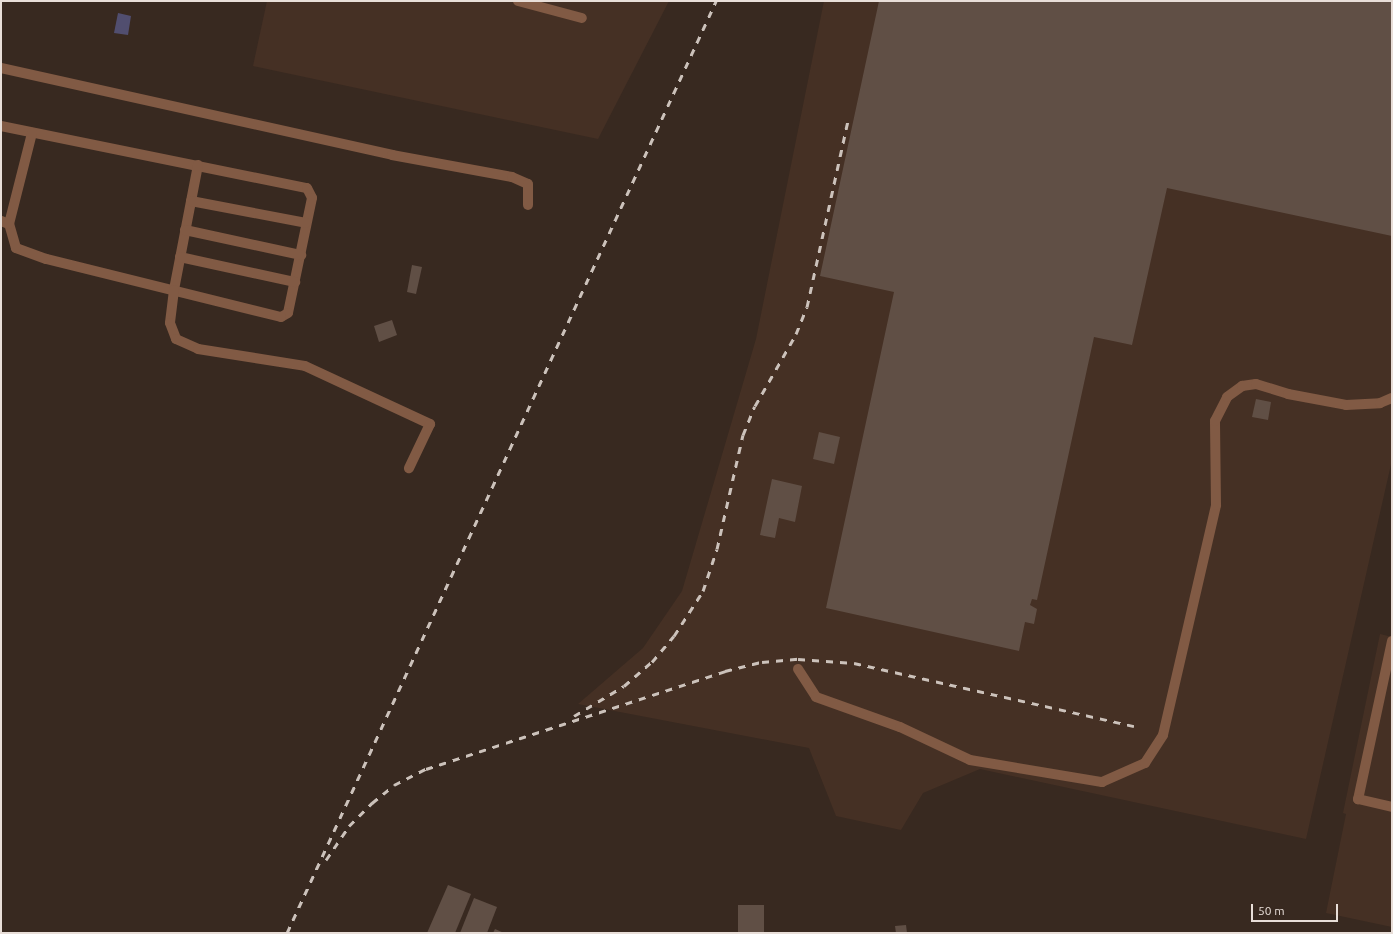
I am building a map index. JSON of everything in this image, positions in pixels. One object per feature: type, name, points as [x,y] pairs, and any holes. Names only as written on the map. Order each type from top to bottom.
[{"type":"lane","points":[[518,1],[582,18]]},
{"type":"lane","points":[[1,68],[392,155],[512,177],[528,184],[528,205]]},
{"type":"lane","points":[[1,126],[307,188],[312,198],[288,313],[282,317],[46,259],[16,248],[5,222],[32,133]]},
{"type":"lane","points":[[198,165],[174,290],[170,323],[176,339],[198,349],[305,366],[430,424],[409,468]]},
{"type":"lane","points":[[191,201],[306,223]]},
{"type":"lane","points":[[185,230],[301,255]]},
{"type":"lane","points":[[180,257],[295,282]]},
{"type":"lane","points":[[798,670],[816,697],[900,727],[970,760],[1102,782],[1145,762],[1163,735],[1214,512],[1215,421],[1227,397],[1242,386],[1256,384],[1288,394],[1346,405],[1380,403],[1392,398]]},
{"type":"lane","points":[[1392,641],[1388,676],[1358,799],[1392,807]]},
{"type":"shaded area","points":[[267,1],[669,1],[598,139],[253,66]]},
{"type":"shaded area","points":[[824,1],[1392,1],[1392,460],[1306,839],[980,769],[923,793],[901,830],[836,816],[809,748],[578,704],[643,648],[682,591],[756,339]]},
{"type":"shaded area","points":[[118,13],[131,16],[128,35],[114,33]]},
{"type":"shaded area","points":[[1380,634],[1392,637],[1392,927],[1326,913],[1346,814],[1343,813]]},
{"type":"building","points":[[879,1],[1392,1],[1392,236],[1167,188],[1132,345],[1094,337],[1037,600],[1032,599],[1030,605],[1037,609],[1034,624],[1025,622],[1019,651],[826,608],[894,292],[820,276]]},
{"type":"building","points":[[412,265],[422,267],[416,294],[407,292]]},
{"type":"building","points":[[392,320],[397,335],[379,342],[374,326]]},
{"type":"building","points":[[1256,399],[1271,402],[1268,420],[1252,417]]},
{"type":"building","points":[[819,432],[840,437],[834,464],[813,459]]},
{"type":"building","points":[[772,479],[802,486],[795,522],[779,518],[775,538],[760,535]]},
{"type":"building","points":[[448,885],[471,894],[455,933],[427,933]]},
{"type":"building","points":[[474,898],[497,907],[487,933],[460,933]]},
{"type":"building","points":[[738,905],[764,905],[764,933],[738,933]]},
{"type":"building","points":[[906,925],[907,933],[896,933],[895,926]]},
{"type":"building","points":[[495,929],[504,933],[493,933]]},
{"type":"railway","points":[[287,933],[716,1]]},
{"type":"railway","points":[[574,716],[624,686],[652,662],[674,636],[703,591],[717,549],[743,435],[755,406],[796,334],[807,307],[848,121]]},
{"type":"railway","points":[[326,860],[349,826],[372,803],[394,785],[426,769],[725,671],[762,662],[798,659],[854,663],[1134,726]]}]
